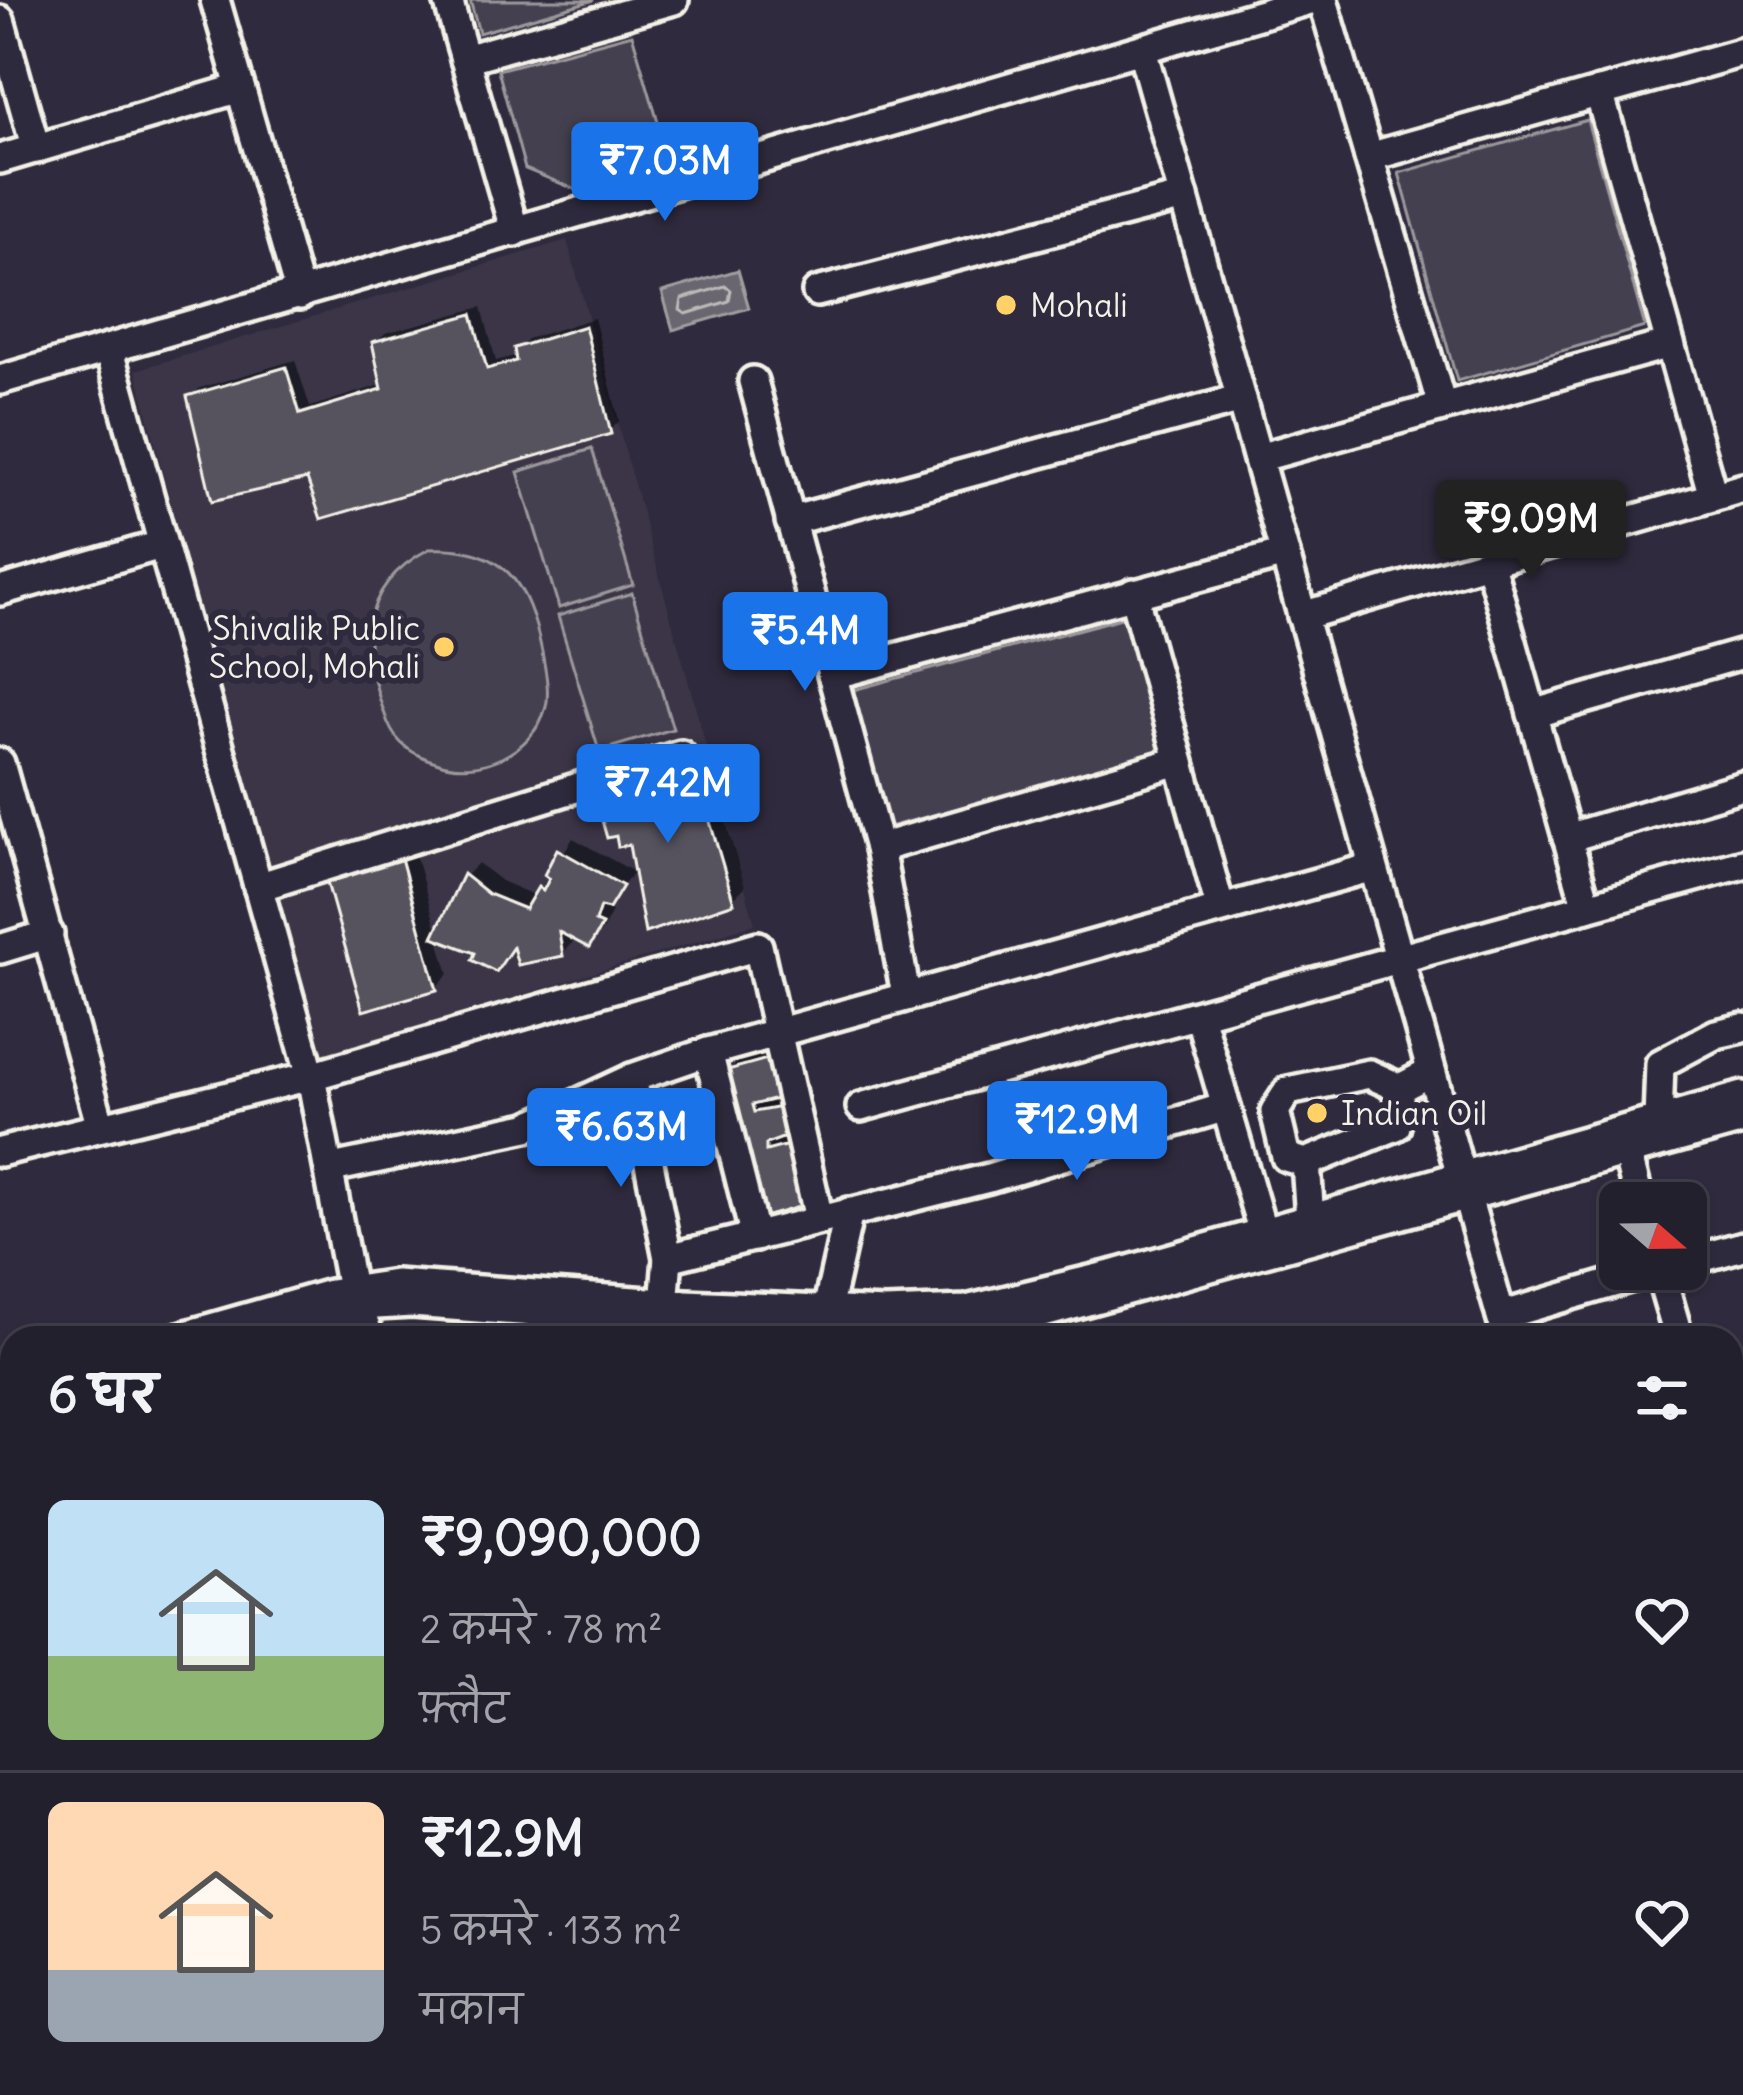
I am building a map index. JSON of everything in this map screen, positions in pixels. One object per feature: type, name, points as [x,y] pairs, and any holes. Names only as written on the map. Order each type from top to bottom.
[{"type":"street","points":[[215,0],[300,295]]},
{"type":"street","points":[[448,0],[515,232]]},
{"type":"street","points":[[465,59],[674,0]]},
{"type":"street","points":[[0,380],[1310,0]]},
{"type":"street","points":[[1323,0],[1442,406]]},
{"type":"street","points":[[0,20],[36,148]]},
{"type":"street","points":[[1142,50],[1504,1326]]},
{"type":"street","points":[[1369,158],[1743,52]]},
{"type":"street","points":[[0,159],[240,88]]},
{"type":"street","points":[[1599,92],[1713,496]]},
{"type":"street","points":[[817,292],[1184,197]]},
{"type":"street","points":[[1258,458],[1670,344]]},
{"type":"street","points":[[109,351],[311,1076],[355,1297],[366,1326]]},
{"type":"street","points":[[752,381],[879,848],[906,995]]},
{"type":"street","points":[[790,521],[1241,399]]},
{"type":"street","points":[[1302,616],[1743,488]]},
{"type":"street","points":[[0,591],[161,545]]},
{"type":"street","points":[[832,676],[1285,554]]},
{"type":"street","points":[[1489,561],[1587,907]]},
{"type":"street","points":[[1133,593],[1220,907]]},
{"type":"street","points":[[1532,714],[1743,654]]},
{"type":"street","points":[[258,887],[681,755]]},
{"type":"street","points":[[879,848],[1179,761]]},
{"type":"street","points":[[0,763],[100,1124]]},
{"type":"street","points":[[1567,838],[1743,786]]},
{"type":"street","points":[[861,1107],[1743,864]]},
{"type":"street","points":[[332,1168],[527,1126],[632,1078],[708,1052],[1373,866]]},
{"type":"street","points":[[0,950],[49,934]]},
{"type":"street","points":[[0,1152],[311,1076],[758,946],[819,1219]]},
{"type":"street","points":[[1198,1015],[1263,1232]]},
{"type":"street","points":[[1658,1121],[1660,1064],[1716,1034],[1743,1028]]},
{"type":"street","points":[[708,1052],[755,1237]]},
{"type":"street","points":[[1400,1088],[1431,1072]]},
{"type":"street","points":[[1370,1074],[1400,1088],[1396,1126],[1306,1163],[1286,1157],[1275,1111],[1288,1090],[1370,1074]]},
{"type":"street","points":[[632,1078],[668,1258],[663,1313]]},
{"type":"street","points":[[996,1326],[1464,1189],[1743,1096]]},
{"type":"street","points":[[668,1258],[988,1178],[1226,1107]]},
{"type":"street","points":[[228,1326],[355,1297],[663,1313],[928,1313],[1005,1303],[1310,1220],[1627,1154],[1743,1120]]},
{"type":"street","points":[[1627,1154],[1634,1182]]},
{"type":"street","points":[[1306,1163],[1310,1220]]},
{"type":"street","points":[[827,1310],[849,1212]]},
{"type":"street","points":[[1707,1256],[1743,1246]]},
{"type":"street","points":[[1507,1326],[1604,1290]]},
{"type":"street","points":[[1666,1290],[1676,1326]]},
{"type":"street","points":[[284,1326],[355,1297]]},
{"type":"street","points":[[663,1313],[775,1326]]},
{"type":"shaded area","points":[[470,0],[594,0],[479,33]]},
{"type":"shaded area","points":[[632,34],[673,173],[594,197],[525,169],[498,70]]},
{"type":"shaded area","points":[[1587,120],[1645,327],[1457,381],[1399,173]]},
{"type":"shaded area","name":"Shivalik Public School, Mohali","points":[[567,240],[755,924],[317,1057],[136,370]]},
{"type":"shaded area","points":[[592,449],[633,585],[559,608],[518,472]]},
{"type":"shaded area","points":[[429,549],[477,554],[509,573],[536,628],[547,680],[546,707],[517,749],[486,764],[452,766],[401,743],[392,731],[372,671],[370,624],[376,603],[404,565]]},
{"type":"shaded area","points":[[632,593],[673,729],[599,751],[558,616]]},
{"type":"shaded area","points":[[1125,617],[1162,753],[889,827],[853,690]]},
{"type":"water","points":[[738,270],[749,308],[673,330],[662,292]]},
{"type":"building","points":[[472,314],[487,369],[516,361],[514,348],[585,326],[611,434],[321,519],[307,479],[212,501],[187,396],[286,367],[300,414],[382,389],[372,342]]},
{"type":"building","points":[[693,764],[734,903],[645,933],[629,845],[618,847],[616,836],[607,838],[595,796]]},
{"type":"building","points":[[557,849],[623,886],[609,909],[600,907],[595,922],[602,925],[589,948],[559,932],[563,956],[518,965],[513,947],[496,972],[472,960],[475,953],[433,937],[463,874],[488,894],[525,909],[538,887],[543,891],[549,879],[544,875]]},
{"type":"building","points":[[401,858],[437,990],[363,1011],[326,879]]},
{"type":"building","points":[[767,1059],[777,1099],[752,1105],[754,1112],[781,1107],[788,1136],[766,1144],[766,1151],[792,1144],[791,1158],[798,1160],[809,1204],[755,1220],[724,1071]]},
{"type":"place","name":"Mohali","points":[[1006,305]]},
{"type":"place","name":"Shivalik Public School, Mohali","points":[[444,647]]},
{"type":"place","name":"Indian Oil","points":[[1317,1113]]}]
